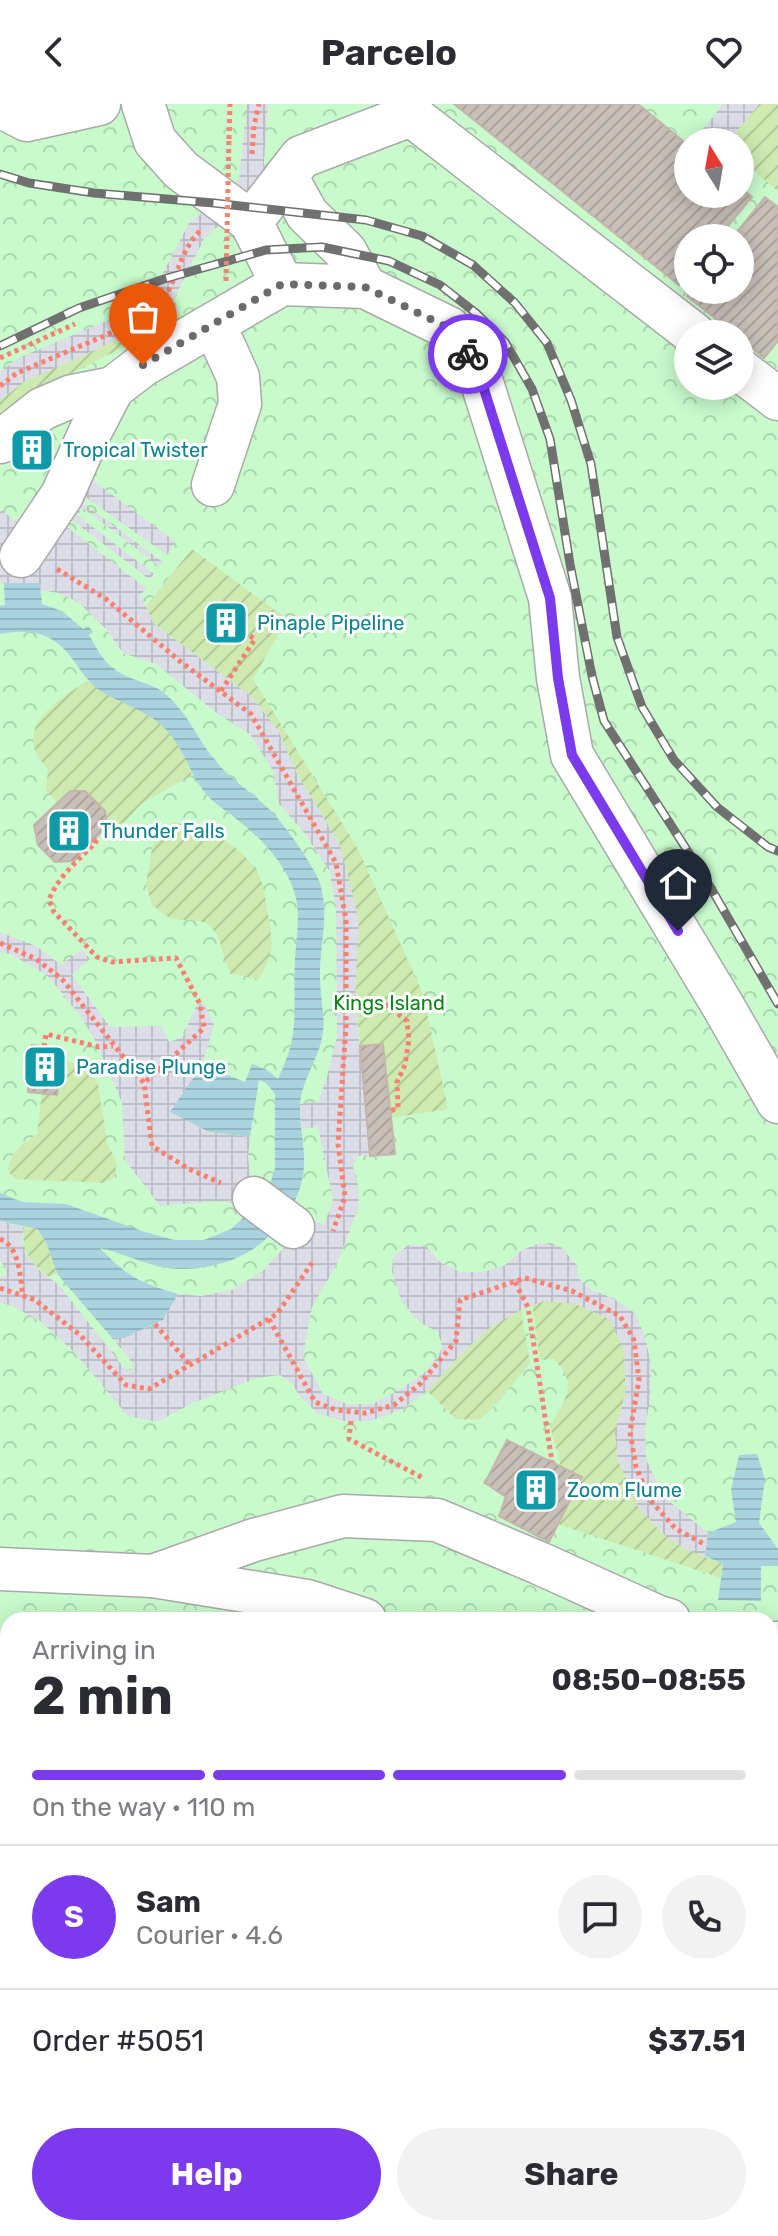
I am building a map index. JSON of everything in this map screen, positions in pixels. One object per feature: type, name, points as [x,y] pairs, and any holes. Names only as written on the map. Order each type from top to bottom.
[{"type":"street","points":[[0,106],[27,120],[99,104]]},
{"type":"street","points":[[143,104],[155,141],[228,213],[282,284]]},
{"type":"street","points":[[228,213],[269,170],[408,110],[676,320]]},
{"type":"street","points":[[269,170],[345,251],[365,287]]},
{"type":"street","points":[[21,556],[62,495],[113,388],[143,365],[282,284],[365,287],[449,328],[477,367],[550,598],[558,678],[572,755],[778,1102]]},
{"type":"street","points":[[213,485],[240,404],[238,377],[214,324]]},
{"type":"street","points":[[754,381],[778,399]]},
{"type":"street","points":[[0,442],[42,409],[72,396],[113,388]]},
{"type":"street","points":[[254,1198],[313,1240]]},
{"type":"street","points":[[153,1576],[254,1540],[343,1516],[437,1520],[647,1612]]},
{"type":"street","points":[[0,1569],[153,1576],[307,1601],[341,1612]]},
{"type":"path","points":[[226,281],[230,104]]},
{"type":"path","points":[[259,104],[254,126],[269,170]]},
{"type":"path","points":[[153,313],[164,300],[195,235],[228,213]]},
{"type":"path","points":[[0,358],[75,324]]},
{"type":"path","points":[[0,386],[17,373],[129,325]]},
{"type":"path","points":[[0,1288],[35,1300],[80,1335],[126,1385],[149,1389],[277,1314],[313,1240],[334,1230],[345,1197],[338,1144],[346,998],[346,920],[336,863],[251,714],[181,662],[106,599],[37,556],[21,556]]},
{"type":"path","points":[[221,691],[255,639],[239,629]]},
{"type":"path","points":[[94,840],[96,842],[53,889],[49,900],[54,912],[97,957],[112,962],[176,958],[200,1004],[204,1028],[144,1083]]},
{"type":"path","points":[[0,943],[36,959],[62,979],[144,1083],[152,1146],[189,1169],[254,1198]]},
{"type":"path","points":[[346,998],[384,1003],[407,1021],[409,1039],[405,1065],[397,1082],[398,1108],[390,1111]]},
{"type":"path","points":[[44,1047],[46,1034],[99,1047],[114,1046]]},
{"type":"path","points":[[0,1239],[7,1242],[17,1260],[23,1296]]},
{"type":"path","points":[[269,1319],[315,1402],[336,1410],[365,1413],[394,1405],[420,1384],[456,1341],[460,1300],[525,1278],[572,1291],[620,1316],[634,1340],[639,1380],[630,1432],[636,1467],[651,1501],[676,1529],[706,1545]]},
{"type":"path","points":[[515,1282],[528,1307],[552,1462]]},
{"type":"path","points":[[155,1324],[190,1365]]},
{"type":"green space","name":"Kings Island","points":[[0,104],[778,104],[778,1612],[0,1612]]},
{"type":"green space","points":[[759,104],[778,104],[778,191],[754,171],[754,128],[739,128]]},
{"type":"green space","points":[[179,312],[184,317],[28,398],[0,423],[0,400],[24,382]]},
{"type":"green space","points":[[192,549],[287,619],[253,679],[358,849],[423,994],[448,1109],[391,1118],[383,1044],[360,1046],[340,845],[297,774],[279,732],[252,697],[153,623],[146,606]]},
{"type":"green space","points":[[87,681],[143,711],[163,726],[178,745],[192,775],[141,804],[124,823],[107,826],[105,811],[57,803],[46,791],[48,769],[37,755],[33,742],[41,718],[62,698]]},
{"type":"green space","points":[[174,822],[210,833],[231,844],[257,872],[264,892],[272,940],[268,963],[259,979],[231,974],[218,937],[211,927],[196,921],[173,919],[152,905],[146,884],[152,849],[158,831]]},
{"type":"green space","points":[[61,1060],[82,1065],[98,1083],[107,1142],[117,1163],[114,1178],[104,1183],[15,1179],[8,1171],[14,1154],[37,1134],[42,1093],[57,1094]]},
{"type":"green space","points":[[24,1227],[36,1229],[46,1242],[57,1273],[49,1277],[32,1261],[24,1243]]},
{"type":"green space","points":[[544,1301],[576,1304],[609,1319],[624,1350],[626,1392],[615,1431],[618,1460],[639,1509],[667,1537],[687,1550],[723,1564],[721,1578],[558,1524],[582,1477],[561,1467],[550,1426],[565,1400],[568,1384],[566,1376],[553,1359],[540,1360],[532,1305]]},
{"type":"green space","points":[[521,1310],[530,1363],[497,1404],[479,1420],[456,1419],[427,1391],[492,1326]]},
{"type":"shaded area","points":[[247,104],[270,104],[263,178],[236,210],[204,239],[174,299],[179,312],[24,382],[0,400],[0,371],[20,357],[148,302],[189,223],[220,199],[239,179]]},
{"type":"shaded area","points":[[723,104],[759,104],[739,128],[704,128]]},
{"type":"shaded area","points":[[91,479],[176,542],[167,555],[87,498],[84,504],[163,562],[159,566],[83,508],[77,515],[154,574],[149,579],[72,520],[67,527],[146,588],[139,597],[153,623],[252,697],[279,732],[297,774],[340,845],[359,921],[355,999],[370,1156],[361,1155],[355,1159],[353,1167],[359,1206],[337,1264],[312,1307],[303,1357],[323,1394],[347,1404],[372,1404],[423,1374],[439,1355],[442,1346],[438,1332],[419,1322],[401,1300],[392,1272],[393,1257],[408,1245],[426,1246],[441,1263],[461,1272],[483,1272],[504,1266],[522,1250],[540,1243],[561,1247],[575,1263],[580,1280],[635,1313],[651,1364],[645,1429],[646,1459],[663,1496],[708,1533],[705,1556],[687,1550],[667,1537],[639,1509],[618,1460],[615,1431],[626,1392],[624,1350],[609,1319],[576,1304],[544,1301],[492,1326],[427,1391],[401,1410],[370,1421],[343,1421],[317,1413],[291,1382],[280,1375],[257,1378],[193,1403],[157,1422],[128,1416],[74,1352],[40,1321],[0,1302],[0,1276],[6,1275],[0,1260],[0,1221],[24,1227],[22,1239],[25,1253],[41,1272],[59,1285],[125,1369],[134,1370],[113,1339],[124,1338],[163,1320],[178,1294],[201,1296],[232,1290],[264,1270],[288,1243],[301,1215],[324,1225],[333,1200],[318,1127],[302,1129],[300,1104],[318,1102],[337,1036],[336,907],[329,870],[302,830],[279,804],[273,771],[250,734],[219,715],[156,664],[123,653],[105,628],[78,602],[59,593],[41,590],[40,583],[0,583],[0,512],[2,510],[13,520],[18,519],[27,510]]},
{"type":"shaded area","points":[[0,932],[36,946],[61,965],[82,949],[90,959],[72,975],[110,1027],[161,1026],[169,1042],[183,1037],[196,1006],[203,1002],[214,1025],[202,1065],[171,1112],[209,1132],[250,1137],[249,1205],[216,1201],[160,1206],[125,1160],[122,1103],[96,1042],[79,1014],[47,975],[10,954],[0,952]]},
{"type":"water","points":[[4,583],[40,583],[42,604],[62,611],[83,629],[88,626],[93,632],[89,635],[110,666],[171,699],[220,767],[265,805],[291,835],[317,876],[324,901],[320,965],[323,1032],[301,1098],[304,1162],[297,1196],[282,1221],[261,1243],[235,1259],[214,1265],[190,1269],[168,1268],[100,1248],[135,1278],[178,1294],[163,1320],[124,1338],[113,1339],[58,1275],[46,1242],[37,1229],[0,1221],[0,1193],[22,1202],[66,1204],[174,1240],[204,1240],[231,1229],[252,1210],[269,1188],[275,1168],[275,1094],[266,1083],[259,1080],[250,1137],[209,1132],[170,1112],[202,1065],[245,1082],[252,1064],[278,1079],[290,1049],[293,1029],[297,906],[289,878],[278,860],[256,836],[207,795],[175,740],[162,725],[97,689],[59,644],[33,633],[0,634],[0,606],[5,605]]},
{"type":"water","points":[[757,1454],[765,1479],[759,1523],[778,1549],[778,1566],[761,1566],[761,1601],[718,1600],[723,1564],[705,1556],[708,1533],[736,1522],[731,1490],[739,1455]]},
{"type":"building","points":[[454,104],[638,104],[674,134],[674,208],[743,208],[730,224],[674,224],[674,281]]},
{"type":"building","points":[[765,197],[778,207],[778,341],[764,358],[754,350],[754,320],[717,320],[697,304],[754,304],[754,224],[743,224]]},
{"type":"building","name":"Tropical Twister","points":[[29,431],[51,449],[35,468],[13,450]]},
{"type":"building","name":"Pinaple Pipeline","points":[[225,601],[247,618],[229,642],[207,625]]},
{"type":"building","name":"Thunder Falls","points":[[70,791],[85,791],[105,811],[107,826],[74,861],[55,862],[38,845],[34,825]]},
{"type":"building","points":[[383,1044],[395,1154],[370,1156],[360,1046]]},
{"type":"building","name":"Paradise Plunge","points":[[32,1045],[62,1049],[57,1095],[28,1092]]},
{"type":"building","name":"Zoom Flume","points":[[507,1440],[582,1477],[549,1542],[499,1516],[506,1497],[485,1483]]},
{"type":"railway","points":[[0,174],[29,183],[94,193],[366,220],[422,236],[473,265],[515,303],[547,343],[571,400],[591,464],[617,637],[642,707],[674,760],[717,807],[768,847],[778,851]]},
{"type":"railway","points":[[0,346],[79,308],[164,279],[266,250],[322,247],[389,261],[440,285],[476,313],[505,342],[532,389],[550,439],[570,564],[604,721],[705,878],[778,1004]]},
{"type":"way so far","points":[[143,365],[282,284],[365,287],[449,328],[468,354]]},
{"type":"place","name":"Tropical Twister","points":[[32,450]]},
{"type":"place","name":"Pinaple Pipeline","points":[[226,623]]},
{"type":"place","name":"Thunder Falls","points":[[69,831]]},
{"type":"place","name":"Paradise Plunge","points":[[45,1067]]},
{"type":"place","name":"Zoom Flume","points":[[536,1490]]},
{"type":"route","points":[[468,354],[477,367],[550,598],[558,678],[572,755],[678,931]]}]
